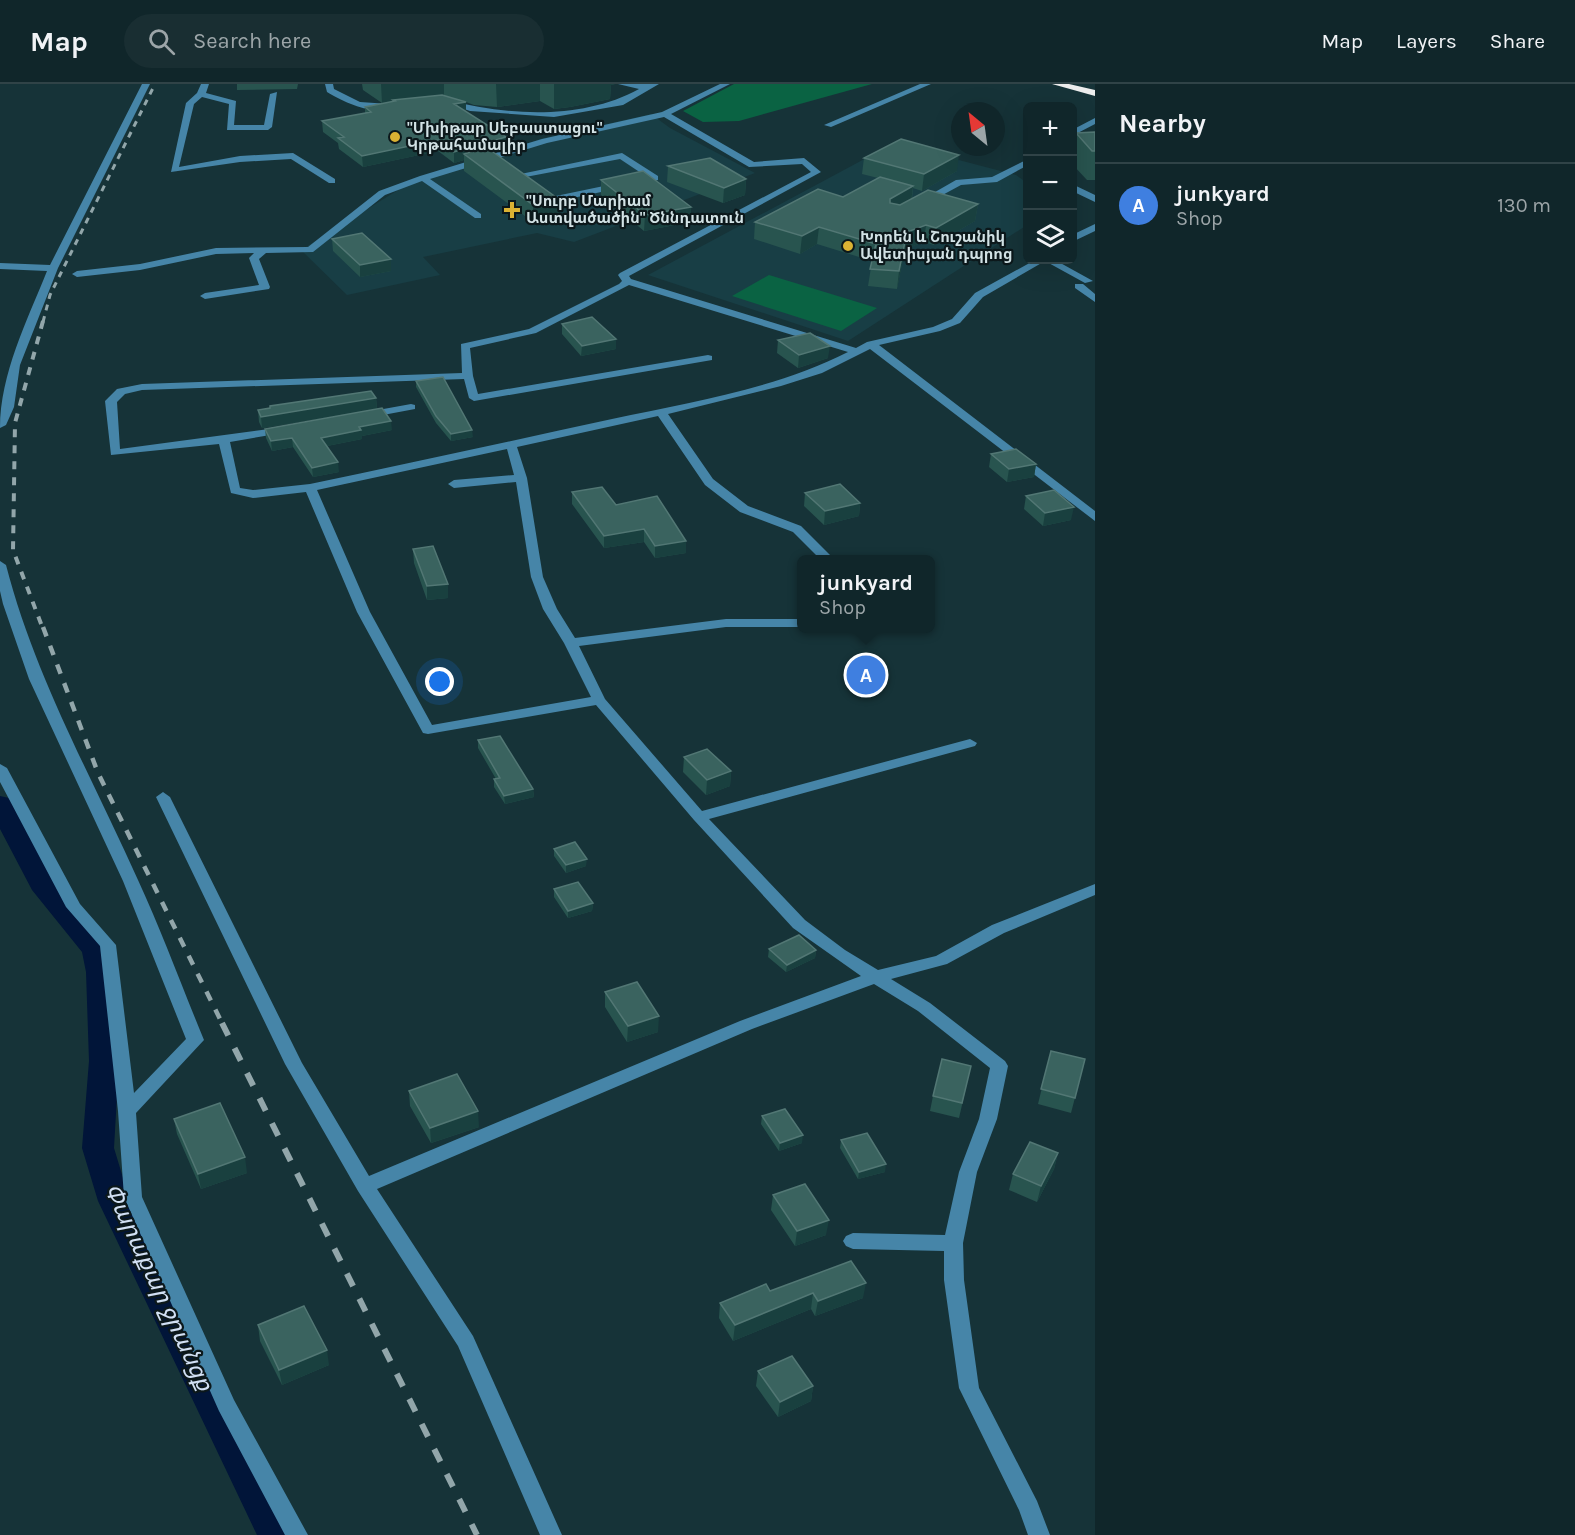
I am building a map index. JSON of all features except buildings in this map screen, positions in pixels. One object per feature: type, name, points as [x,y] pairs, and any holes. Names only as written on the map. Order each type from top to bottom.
[{"type":"highway","points":[[1060,85],[1095,93]]},
{"type":"lane","points":[[0,425],[8,407],[15,364],[53,268],[146,84]]},
{"type":"lane","points":[[205,84],[201,94],[190,103],[174,170],[240,159],[293,156],[332,181]]},
{"type":"lane","points":[[329,84],[330,90],[350,104],[368,107],[399,105]]},
{"type":"lane","points":[[622,84],[651,86]]},
{"type":"lane","points":[[77,274],[140,267],[216,251],[310,250],[382,193],[407,182],[545,141],[665,114],[726,84]]},
{"type":"lane","points":[[828,125],[927,84]]},
{"type":"lane","points":[[442,101],[454,102],[470,109],[554,115],[620,103],[651,86]]},
{"type":"lane","points":[[201,94],[233,104],[230,128],[268,127],[274,94]]},
{"type":"lane","points":[[665,114],[752,165],[804,161],[817,172],[623,275],[627,281],[856,351]]},
{"type":"lane","points":[[1077,131],[1095,120]]},
{"type":"lane","points":[[507,171],[549,200],[655,178],[622,156],[515,176]]},
{"type":"lane","points":[[490,159],[498,165]]},
{"type":"lane","points":[[913,208],[959,182],[994,180],[1023,166]]},
{"type":"lane","points":[[423,178],[478,216]]},
{"type":"lane","points":[[1077,187],[1095,192]]},
{"type":"lane","points":[[1077,189],[1095,199]]},
{"type":"lane","points":[[1077,236],[1095,227]]},
{"type":"lane","points":[[206,296],[265,287],[254,258],[262,252]]},
{"type":"lane","points":[[224,440],[235,490],[254,494],[310,488],[661,412],[818,371],[871,344],[936,329],[956,321],[979,295],[1034,264]]},
{"type":"lane","points":[[1056,264],[1089,283],[1095,299]]},
{"type":"lane","points":[[0,266],[53,268]]},
{"type":"lane","points":[[627,281],[623,286],[532,331],[465,346],[468,376],[474,398],[708,358]]},
{"type":"lane","points":[[871,344],[1095,517]]},
{"type":"lane","points":[[294,428],[224,440],[115,453],[111,401],[121,391],[142,387],[468,376]]},
{"type":"lane","points":[[353,418],[411,407]]},
{"type":"lane","points":[[661,412],[709,482],[744,509],[797,529],[824,555]]},
{"type":"lane","points":[[511,444],[521,478],[537,577],[550,609],[571,643],[598,699],[699,817],[799,924],[875,977],[924,1007],[999,1066],[988,1119],[968,1172],[953,1243],[954,1280],[969,1388],[1029,1509],[1039,1535]]},
{"type":"lane","points":[[454,484],[521,478]]},
{"type":"lane","points":[[310,488],[327,533],[404,688],[428,730],[598,699]]},
{"type":"lane","points":[[0,565],[5,588],[40,692],[122,862],[195,1040],[127,1111]]},
{"type":"lane","points":[[571,643],[726,623],[797,623]]},
{"type":"lane","points":[[699,817],[970,743]]},
{"type":"lane","points":[[0,768],[74,907],[108,945],[127,1111],[133,1197],[226,1405],[297,1535]]},
{"type":"lane","points":[[163,796],[294,1064],[365,1186],[466,1342],[551,1535]]},
{"type":"lane","points":[[365,1186],[746,1024],[875,977],[941,960],[998,929],[1095,889]]},
{"type":"lane","points":[[853,1240],[953,1243]]},
{"type":"shaded area","name":"\"Սուրբ Մարիամ Աստվածածին\" Ծննդատուն","points":[[651,114],[670,128],[755,173],[574,242],[537,233],[423,257],[440,275],[347,295],[301,250],[403,187],[540,139]]},
{"type":"shaded area","name":"Խորեն և Շուշանիկ Ավետիսյան դպրոց","points":[[913,148],[1016,175],[1023,180],[1023,228],[848,341],[648,275],[870,156]]},
{"type":"green space","points":[[734,84],[872,84],[739,121],[703,122],[683,111]]},
{"type":"green space","points":[[769,275],[877,308],[841,331],[732,296]]},
{"type":"waterway","name":"Փարաքար ջրանցք","points":[[0,804],[45,890],[95,950],[100,972],[104,1061],[98,1148],[114,1201],[276,1535]]},
{"type":"railway","points":[[43,322],[50,295],[155,84]]},
{"type":"railway","points":[[43,321],[15,423],[13,550],[43,629]]},
{"type":"railway","points":[[43,627],[98,773],[223,1025]]},
{"type":"railway","points":[[222,1023],[477,1535]]},
{"type":"place","name":"\"Մխիթար Սեբաստացու\" Կրթահամալիր","points":[[395,137]]},
{"type":"place","name":"\"Սուրբ Մարիամ Աստվածածին\" Ծննդատուն","points":[[512,210]]},
{"type":"place","name":"Խորեն և Շուշանիկ Ավետիսյան դպրոց","points":[[848,246]]},
{"type":"place","name":"junkyard","points":[[866,675]]}]
